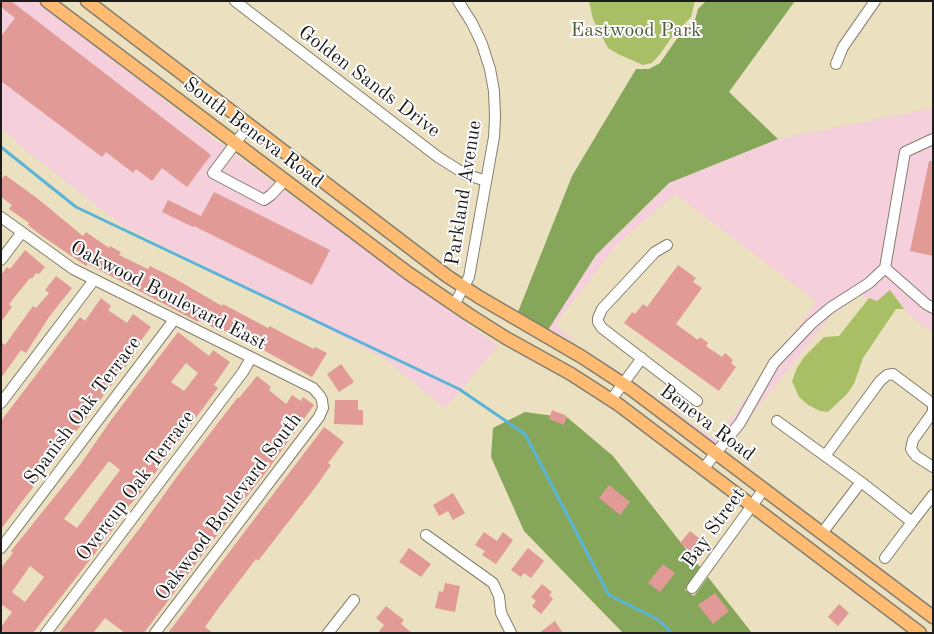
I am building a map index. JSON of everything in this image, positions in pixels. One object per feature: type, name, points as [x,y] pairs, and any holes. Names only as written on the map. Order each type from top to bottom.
[{"type":"main road","name":"South Beneva Road","points":[[47,1],[436,293]]},
{"type":"main road","name":"South Beneva Road","points":[[88,1],[447,276]]},
{"type":"main road","name":"Beneva Road","points":[[447,276],[582,357],[623,384],[716,452],[933,617]]},
{"type":"main road","name":"Beneva Road","points":[[436,293],[506,338],[572,374],[611,400],[920,633]]},
{"type":"street","name":"Golden Sands Drive","points":[[235,1],[438,157],[465,174],[486,181]]},
{"type":"street","name":"Parkland Avenue","points":[[454,305],[469,277],[494,137],[495,117],[494,91],[490,69],[482,44],[472,23],[458,1]]},
{"type":"street","points":[[836,64],[843,46],[875,1]]},
{"type":"street","points":[[248,125],[213,173],[264,200],[285,180]]},
{"type":"street","points":[[703,469],[740,423],[774,363],[811,324],[830,308],[869,283],[885,268],[905,152],[933,139]]},
{"type":"street","name":"Oakwood Boulevard East","points":[[1,217],[67,266],[313,388],[322,400]]},
{"type":"street","points":[[1,260],[22,232]]},
{"type":"street","points":[[667,244],[655,252],[602,309],[598,322],[602,328],[697,401]]},
{"type":"street","points":[[885,268],[933,308]]},
{"type":"street","points":[[1,403],[94,280]]},
{"type":"street","name":"Spanish Oak Terrace","points":[[1,548],[174,320]]},
{"type":"street","name":"Overcup Oak Terrace","points":[[46,633],[244,372],[250,358]]},
{"type":"street","points":[[611,400],[642,358]]},
{"type":"street","points":[[825,456],[880,381],[887,375],[893,374],[933,404],[933,412],[914,440],[911,449],[916,456],[933,467]]},
{"type":"street","name":"Oakwood Boulevard South","points":[[155,633],[319,417],[323,408],[322,400]]},
{"type":"street","points":[[777,421],[912,522]]},
{"type":"street","points":[[822,533],[861,482]]},
{"type":"street","name":"Bay Street","points":[[692,588],[764,489]]},
{"type":"street","points":[[885,558],[933,495]]},
{"type":"street","points":[[426,534],[493,583],[501,613],[511,633]]},
{"type":"street","points":[[328,633],[354,600]]},
{"type":"shaded area","points":[[1,1],[37,1],[229,150],[498,346],[445,408],[385,359],[245,286],[123,226],[28,152],[1,128]]},
{"type":"shaded area","points":[[933,108],[933,333],[907,313],[890,291],[877,301],[850,292],[723,451],[594,354],[711,437],[716,438],[815,304],[815,300],[675,194],[618,243],[557,322],[557,327],[579,343],[548,330],[596,255],[669,183],[778,139]]},
{"type":"green space","name":"Eastwood Park","points":[[589,1],[695,1],[691,17],[672,37],[652,63],[643,65],[608,48],[593,19]]},
{"type":"green space","points":[[706,1],[795,1],[729,92],[778,139],[669,183],[596,255],[548,330],[518,312],[572,176],[636,69],[649,69],[660,63],[676,40],[695,20],[698,9]]},
{"type":"green space","points":[[890,290],[904,309],[896,309],[863,358],[854,384],[847,394],[828,412],[820,411],[808,405],[799,397],[792,381],[804,357],[824,337],[839,336],[869,298],[877,301]]},
{"type":"green space","points":[[525,412],[568,418],[613,456],[700,567],[685,590],[694,596],[708,577],[752,633],[623,633],[524,531],[491,457],[493,428]]},
{"type":"building","points":[[1,1],[11,1],[211,155],[187,187],[162,168],[152,181],[136,169],[133,173],[106,152],[102,157],[1,81],[1,36],[15,18],[1,7]]},
{"type":"building","points":[[929,161],[933,161],[933,256],[910,251]]},
{"type":"building","points":[[5,175],[37,198],[83,236],[86,232],[109,248],[110,246],[121,252],[119,255],[148,269],[150,266],[222,306],[223,304],[268,328],[270,326],[314,349],[315,347],[327,353],[312,377],[247,341],[223,330],[222,332],[199,320],[198,322],[88,264],[86,266],[42,236],[28,225],[29,223],[9,209],[12,205],[1,197],[1,180]]},
{"type":"building","points":[[214,192],[330,250],[312,285],[162,212],[168,200],[201,216]]},
{"type":"building","points":[[25,250],[45,267],[39,274],[36,273],[32,279],[30,278],[9,304],[12,307],[1,322],[1,275],[7,267],[10,269]]},
{"type":"building","points":[[678,265],[696,278],[693,282],[702,288],[676,324],[698,340],[700,337],[708,343],[706,346],[722,357],[725,353],[733,360],[731,363],[736,367],[719,391],[624,323],[632,312],[635,314],[643,304],[647,307]]},
{"type":"building","points":[[56,276],[72,288],[49,317],[26,353],[21,350],[1,378],[1,342],[5,345],[33,306],[36,308],[49,293],[45,290]]},
{"type":"building","points":[[101,298],[111,306],[108,310],[127,323],[133,314],[151,327],[134,350],[137,352],[1,529],[1,421],[80,317],[85,321]]},
{"type":"building","points":[[178,332],[209,356],[213,350],[230,362],[214,385],[218,388],[138,496],[118,518],[120,519],[103,543],[33,633],[5,633],[1,630],[1,627],[12,612],[1,604],[1,568],[13,553],[11,551],[80,465],[111,420]],"holes":[[[186,363],[198,373],[184,391],[171,382]],[[109,461],[120,470],[77,528],[64,519]],[[30,566],[44,577],[25,602],[12,592]]]},
{"type":"building","points":[[341,364],[354,382],[339,392],[327,374]]},
{"type":"building","points":[[257,376],[271,387],[269,390],[286,404],[292,395],[301,401],[303,397],[314,405],[267,471],[144,633],[125,633],[105,618],[93,633],[59,633],[238,397]]},
{"type":"building","points":[[335,400],[358,400],[358,410],[363,410],[363,425],[334,424]]},
{"type":"building","points":[[552,410],[567,416],[564,425],[549,419]]},
{"type":"building","points":[[324,427],[344,442],[328,463],[331,465],[317,485],[258,561],[256,559],[205,627],[213,633],[168,633]]},
{"type":"building","points":[[609,485],[630,502],[620,515],[599,498]]},
{"type":"building","points":[[453,493],[465,513],[453,520],[448,511],[439,516],[433,505]]},
{"type":"building","points":[[690,531],[703,541],[694,554],[680,543]]},
{"type":"building","points":[[484,532],[497,541],[503,532],[513,540],[496,564],[482,555],[485,551],[475,545]]},
{"type":"building","points":[[409,548],[431,564],[421,577],[399,562]]},
{"type":"building","points":[[528,548],[544,561],[531,578],[524,573],[521,577],[511,570]]},
{"type":"building","points":[[663,564],[675,573],[660,592],[648,583]]},
{"type":"building","points":[[445,583],[460,586],[455,612],[435,608],[439,591],[443,592]]},
{"type":"building","points":[[542,584],[552,592],[549,595],[553,599],[541,614],[532,606],[536,601],[531,597]]},
{"type":"building","points":[[715,593],[729,611],[713,624],[698,605]]},
{"type":"building","points":[[839,604],[849,613],[838,626],[828,617]]},
{"type":"building","points":[[386,606],[404,620],[401,624],[412,633],[378,633],[384,625],[376,618]]},
{"type":"building","points":[[555,621],[563,633],[539,633]]},
{"type":"waterway","points":[[1,147],[76,207],[459,389],[525,434],[609,595],[657,619],[672,633]]}]
